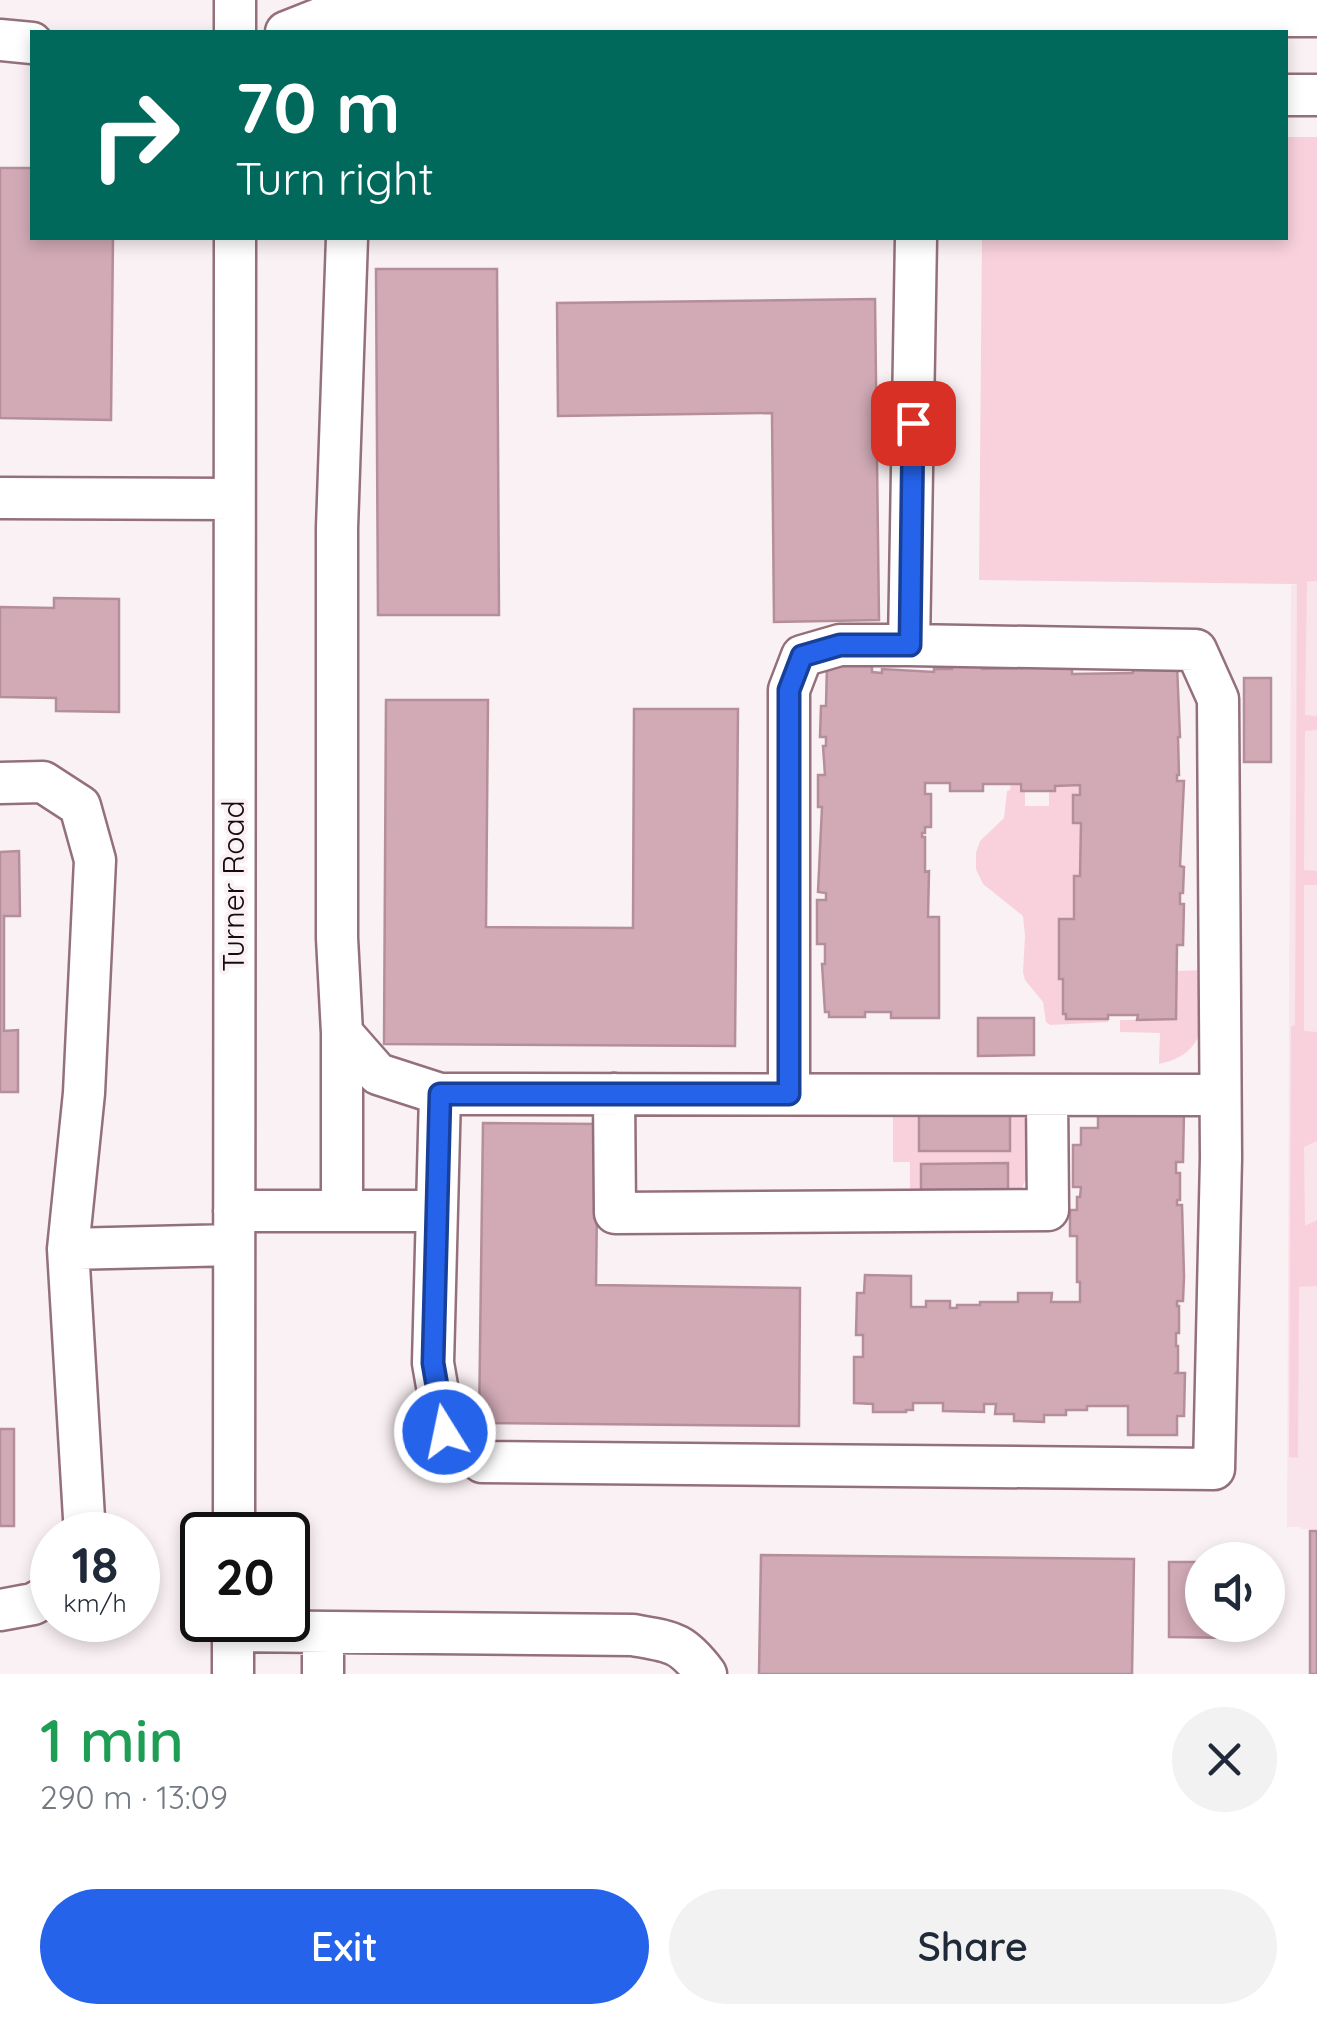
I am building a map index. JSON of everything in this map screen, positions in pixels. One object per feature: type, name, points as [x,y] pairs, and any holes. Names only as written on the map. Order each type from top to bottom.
[{"type":"street","points":[[235,0],[235,30]]},
{"type":"street","points":[[291,30],[329,15],[774,26],[1315,10]]},
{"type":"street","points":[[0,40],[30,42]]},
{"type":"street","points":[[1288,95],[1317,95]]},
{"type":"street","name":"Turner Road","points":[[234,1512],[235,240]]},
{"type":"street","points":[[342,1211],[342,1033],[336,938],[336,528],[347,240]]},
{"type":"street","points":[[910,645],[916,240]]},
{"type":"street","points":[[0,498],[234,499]]},
{"type":"street","points":[[440,1094],[433,1363],[445,1432],[482,1462],[1214,1468],[1220,1095],[1218,700],[1196,650],[840,645],[802,656],[789,690],[789,1094]]},
{"type":"street","points":[[0,783],[43,782],[80,806],[95,860],[84,1092],[68,1249],[84,1512]]},
{"type":"street","points":[[342,1033],[378,1074],[440,1094],[1220,1095]]},
{"type":"street","points":[[614,1094],[615,1213],[1048,1210],[1047,1095]]},
{"type":"street","points":[[68,1249],[342,1211],[437,1212]]},
{"type":"street","points":[[0,1610],[30,1605]]},
{"type":"street","points":[[310,1631],[633,1635],[670,1642],[690,1654],[706,1674]]},
{"type":"street","points":[[322,1632],[322,1674]]},
{"type":"street","points":[[233,1642],[233,1674]]},
{"type":"shaded area","points":[[1288,137],[1317,137],[1317,581],[1307,582],[1305,715],[1317,716],[1317,730],[1305,731],[1304,870],[1317,871],[1317,885],[1304,885],[1304,1031],[1317,1032],[1317,1141],[1304,1147],[1305,1226],[1317,1220],[1317,1286],[1299,1287],[1298,1458],[1289,1457],[1297,584],[979,580],[982,240],[1288,240]]},
{"type":"shaded area","points":[[1317,581],[1317,1529],[1301,1529],[1287,1527],[1291,585]]},
{"type":"shaded area","points":[[1011,784],[1019,784],[1019,792],[1025,792],[1025,806],[1049,806],[1049,791],[1055,791],[1055,786],[1079,786],[1079,795],[1072,796],[1072,822],[1080,823],[1080,876],[1074,876],[1073,918],[1059,919],[1063,1014],[1066,1020],[1108,1022],[1046,1022],[1043,1002],[1023,972],[1023,916],[983,884],[976,869],[980,841],[1004,818]]},
{"type":"shaded area","points":[[1204,970],[1201,1029],[1188,1051],[1159,1064],[1160,1033],[1120,1032],[1120,1020],[1176,1019],[1177,971]]},
{"type":"shaded area","points":[[893,1107],[918,1114],[919,1152],[1009,1152],[1009,1109],[1023,1114],[1026,1178],[1022,1189],[1009,1193],[1008,1163],[921,1163],[920,1193],[910,1193],[910,1162],[893,1162]]},
{"type":"building","points":[[0,168],[30,168],[30,240],[113,240],[111,420],[0,418]]},
{"type":"building","points":[[376,269],[497,269],[499,615],[378,615]]},
{"type":"building","points":[[875,299],[879,620],[774,622],[772,413],[558,416],[557,303]]},
{"type":"building","points":[[54,598],[119,599],[119,712],[56,711],[56,698],[0,697],[0,607],[54,608]]},
{"type":"building","points":[[952,661],[982,661],[982,669],[1022,668],[1022,661],[1052,661],[1053,669],[1072,668],[1072,674],[1133,673],[1133,666],[1177,665],[1177,781],[1184,781],[1180,904],[1184,904],[1183,945],[1177,945],[1176,1019],[1137,1020],[1138,1015],[1108,1015],[1108,1019],[1066,1019],[1063,1014],[1059,919],[1074,919],[1074,876],[1080,876],[1081,823],[1073,823],[1073,795],[1080,795],[1080,785],[1055,786],[1055,791],[1021,791],[1021,784],[983,784],[983,791],[950,791],[950,783],[925,783],[925,794],[931,794],[931,827],[925,827],[922,837],[925,872],[929,871],[928,917],[939,917],[939,1018],[891,1018],[891,1012],[829,1017],[829,1012],[825,1012],[825,944],[817,944],[817,900],[826,900],[826,893],[818,892],[822,807],[818,807],[818,775],[825,775],[826,737],[820,737],[821,706],[826,706],[827,664],[872,664],[872,672],[882,673],[882,669],[934,672],[952,669]]},
{"type":"building","points":[[1244,678],[1271,678],[1271,762],[1244,762]]},
{"type":"building","points":[[386,700],[488,700],[486,927],[633,928],[634,709],[738,709],[735,1046],[384,1044]]},
{"type":"building","points":[[19,851],[20,916],[4,916],[4,1031],[18,1030],[18,1092],[0,1092],[0,852]]},
{"type":"building","points":[[978,1018],[1034,1018],[1034,1055],[978,1056]]},
{"type":"building","points":[[1184,1111],[1183,1162],[1176,1162],[1176,1173],[1180,1173],[1177,1205],[1182,1205],[1184,1276],[1183,1301],[1177,1301],[1176,1373],[1185,1373],[1184,1416],[1177,1416],[1177,1435],[1128,1435],[1128,1406],[1066,1410],[1066,1415],[1044,1415],[1044,1422],[1014,1421],[1014,1414],[995,1414],[996,1404],[984,1404],[984,1412],[943,1411],[943,1403],[913,1403],[913,1410],[906,1412],[873,1412],[873,1404],[854,1403],[854,1357],[863,1357],[863,1335],[856,1335],[857,1293],[864,1293],[865,1275],[911,1276],[911,1307],[926,1307],[926,1301],[950,1301],[950,1308],[980,1302],[1018,1302],[1018,1293],[1052,1293],[1051,1302],[1080,1302],[1077,1236],[1070,1236],[1070,1210],[1077,1210],[1080,1197],[1081,1187],[1073,1187],[1073,1145],[1081,1145],[1081,1128],[1098,1128],[1098,1114]]},
{"type":"building","points":[[1010,1113],[1010,1151],[919,1151],[919,1114]]},
{"type":"building","points":[[483,1123],[598,1124],[596,1285],[800,1288],[799,1426],[479,1423]]},
{"type":"building","points":[[1008,1163],[1008,1193],[921,1193],[921,1164]]},
{"type":"building","points":[[0,1429],[14,1429],[14,1526],[0,1526]]},
{"type":"building","points":[[1310,1531],[1317,1531],[1317,1674],[1310,1674]]},
{"type":"building","points":[[761,1555],[1134,1559],[1132,1674],[759,1674]]},
{"type":"building","points":[[1169,1562],[1185,1562],[1185,1637],[1169,1637]]},
{"type":"route","points":[[445,1432],[433,1363],[440,1094],[789,1094],[789,690],[802,656],[840,645],[910,645],[913,423]]}]
